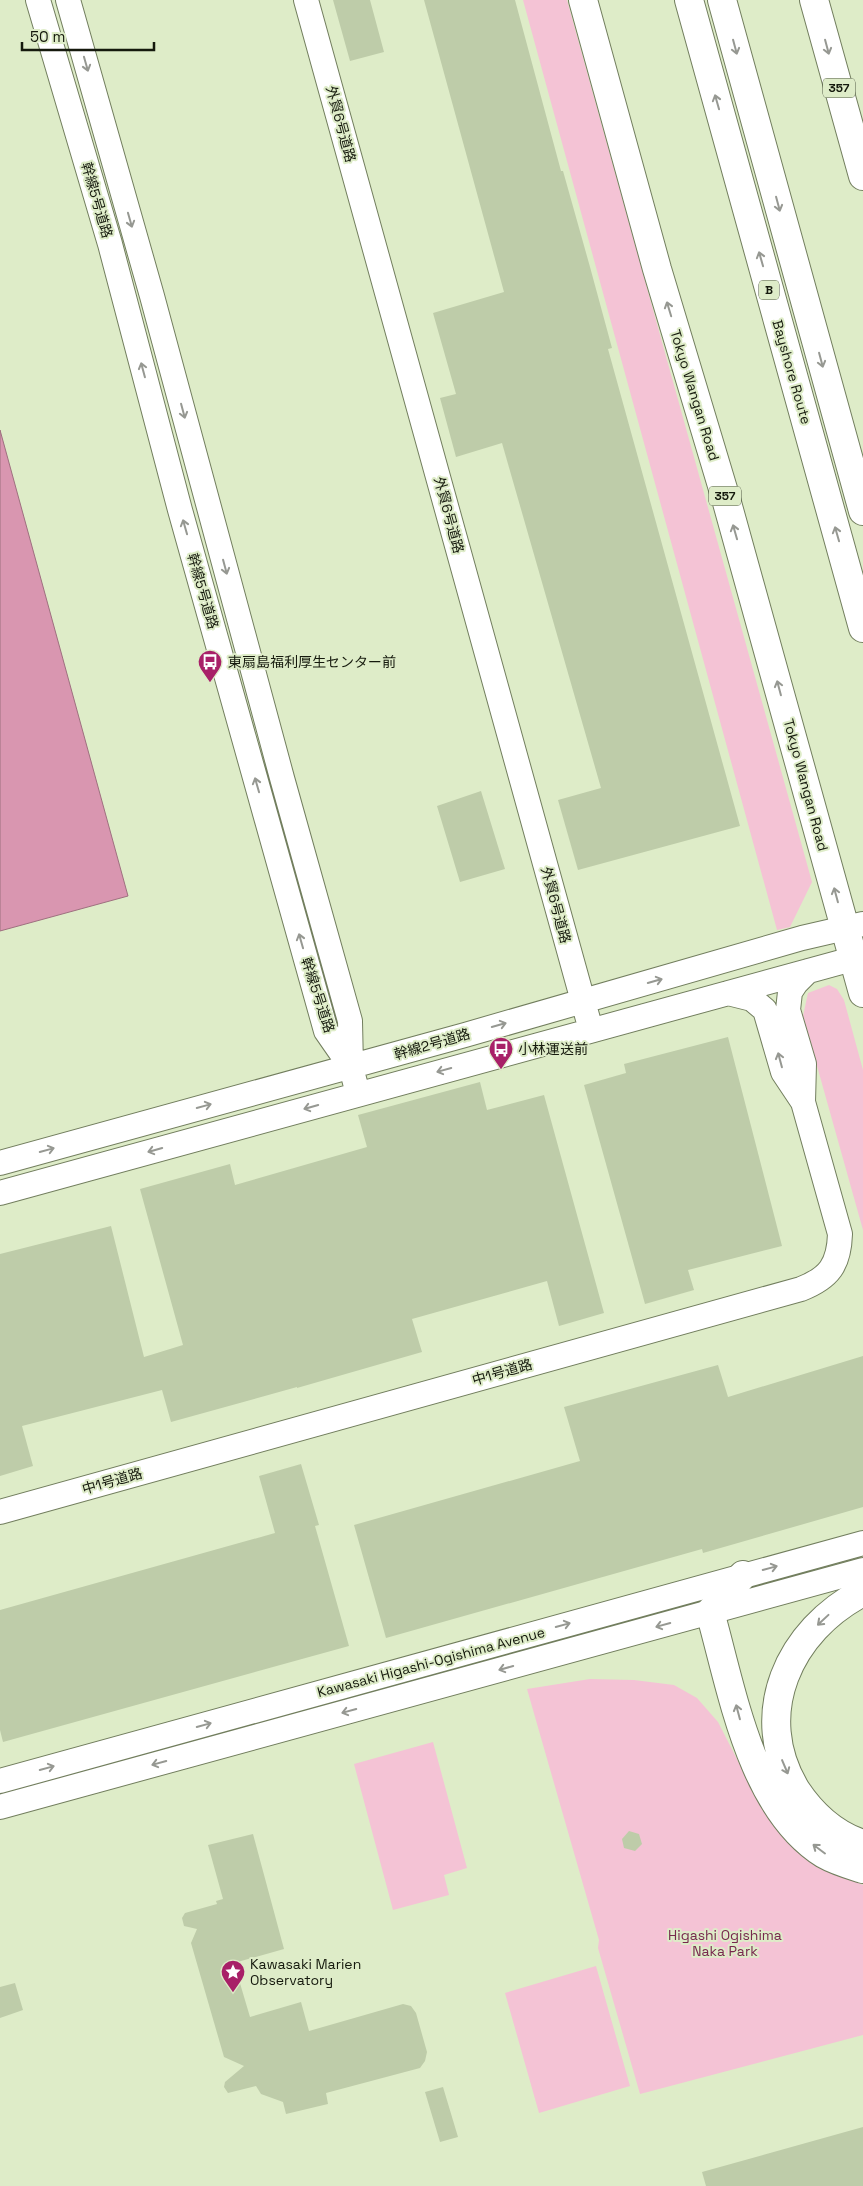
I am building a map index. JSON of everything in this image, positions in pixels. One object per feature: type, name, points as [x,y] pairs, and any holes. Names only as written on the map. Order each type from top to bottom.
[{"type":"highway","name":"Tokyo Wangan Road","points":[[583,0],[657,269],[854,926],[863,993]]},
{"type":"highway","name":"Bayshore Route","points":[[689,0],[863,628]]},
{"type":"highway","name":"B","points":[[722,0],[863,511]]},
{"type":"highway","name":"357","points":[[814,0],[863,176]]},
{"type":"highway","points":[[743,1575],[710,1612],[744,1736],[771,1798],[804,1838],[825,1854],[863,1869]]},
{"type":"highway","points":[[863,1592],[847,1600],[830,1614],[802,1643],[785,1671],[776,1708],[782,1765],[803,1800],[819,1818],[837,1832],[863,1844]]},
{"type":"street","name":"幹線5号道路","points":[[38,0],[110,244],[180,510],[326,1031],[351,1066]]},
{"type":"street","name":"幹線5号道路","points":[[68,0],[152,296],[282,778],[350,1021],[351,1066]]},
{"type":"street","name":"外貿6号道路","points":[[306,0],[591,1030]]},
{"type":"street","name":"幹線2号道路","points":[[0,1163],[583,1002],[802,938],[854,926]]},
{"type":"street","name":"幹線2号道路","points":[[0,1193],[858,958]]},
{"type":"street","name":"中1号道路","points":[[0,1512],[801,1289],[816,1283],[824,1277],[835,1263],[840,1250],[840,1234],[803,1102],[804,1064],[788,1010],[790,992],[796,982],[808,971]]},
{"type":"street","name":"中1号道路","points":[[728,993],[752,999],[765,1010],[783,1072],[803,1102]]},
{"type":"street","points":[[351,1066],[358,1094]]},
{"type":"street","name":"Kawasaki Higashi-Ogishima Avenue","points":[[0,1781],[863,1543]]},
{"type":"street","name":"Kawasaki Higashi-Ogishima Avenue","points":[[0,1807],[863,1570]]},
{"type":"green space","points":[[523,0],[567,0],[812,882],[790,927],[777,930]]},
{"type":"green space","points":[[829,985],[837,989],[844,1000],[863,1070],[863,1230],[803,1016],[808,993]]},
{"type":"green space","name":"Higashi Ogishima Naka Park","points":[[590,1679],[634,1680],[674,1685],[697,1698],[718,1722],[762,1808],[806,1856],[863,1885],[863,2035],[640,2094],[598,1948],[599,1940],[527,1689]]},
{"type":"green space","points":[[433,1742],[467,1868],[444,1875],[449,1895],[393,1910],[354,1764]]},
{"type":"green space","points":[[596,1966],[630,2086],[539,2113],[505,1993]]},
{"type":"shaded area","points":[[0,430],[128,896],[0,931]]},
{"type":"building","points":[[333,0],[370,0],[384,52],[350,61]]},
{"type":"building","points":[[424,0],[515,0],[561,171],[563,171],[590,267],[612,348],[608,349],[740,826],[578,870],[558,800],[601,788],[502,443],[456,457],[440,398],[456,394],[433,313],[504,292]]},
{"type":"building","points":[[481,791],[505,869],[460,882],[437,806]]},
{"type":"building","points":[[728,1037],[782,1246],[688,1270],[694,1290],[645,1304],[584,1085],[626,1073],[624,1064]]},
{"type":"building","points":[[480,1082],[487,1110],[544,1095],[604,1313],[559,1326],[547,1281],[412,1319],[422,1352],[297,1388],[171,1422],[162,1390],[22,1426],[33,1466],[0,1476],[0,1254],[111,1226],[144,1357],[183,1345],[140,1189],[230,1164],[235,1185],[367,1147],[358,1115]]},
{"type":"building","points":[[863,1356],[863,1507],[703,1553],[702,1549],[386,1638],[354,1525],[580,1461],[564,1407],[718,1365],[728,1397]]},
{"type":"building","points":[[301,1464],[319,1525],[315,1526],[349,1646],[3,1742],[0,1730],[0,1610],[275,1533],[259,1476]]},
{"type":"building","points":[[629,1831],[639,1834],[642,1844],[635,1851],[624,1848],[622,1839]]},
{"type":"building","points":[[253,1834],[284,1949],[234,1963],[250,2017],[301,2002],[309,2031],[403,2004],[411,2006],[416,2013],[427,2052],[425,2061],[420,2068],[326,2093],[328,2104],[286,2114],[283,2102],[261,2094],[256,2086],[228,2093],[224,2087],[225,2082],[244,2066],[224,2057],[191,1943],[197,1929],[184,1926],[182,1918],[185,1913],[217,1904],[216,1901],[223,1899],[208,1845]]},
{"type":"building","points":[[15,1983],[23,2010],[0,2018],[0,1987]]},
{"type":"building","points":[[443,2087],[458,2137],[440,2142],[425,2092]]},
{"type":"building","points":[[863,2127],[863,2186],[706,2186],[702,2172]]},
{"type":"place","name":"東扇島福利厚生センター前","points":[[210,683]]},
{"type":"place","name":"小林運送前","points":[[501,1070]]},
{"type":"place","name":"Kawasaki Marien Observatory","points":[[233,1993]]}]
